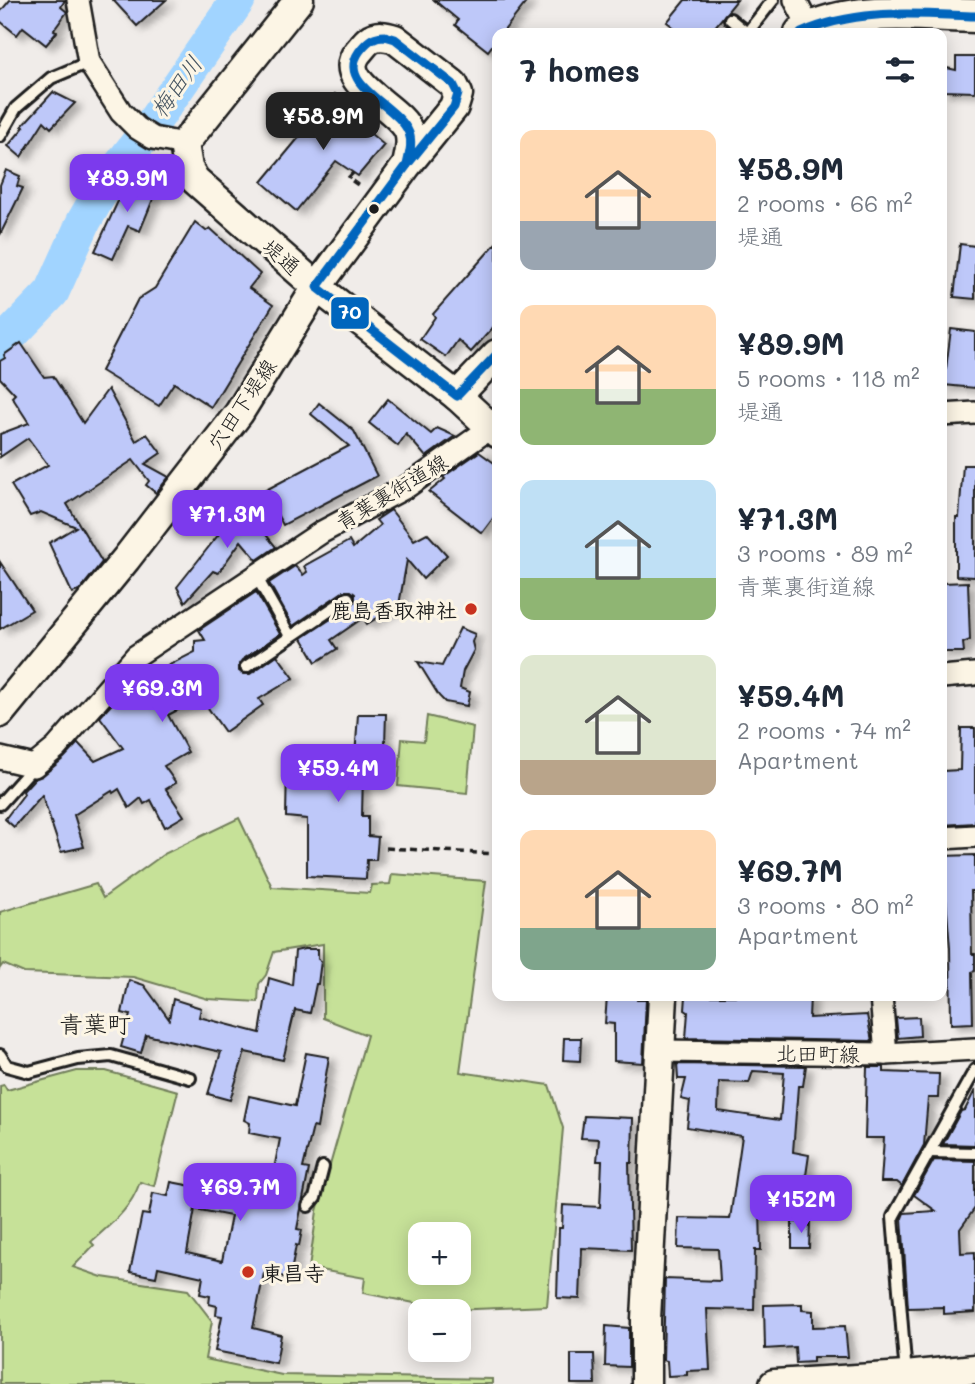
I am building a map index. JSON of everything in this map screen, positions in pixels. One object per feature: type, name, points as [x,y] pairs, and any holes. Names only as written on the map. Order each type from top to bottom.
[{"type":"main road","points":[[817,28],[867,14],[975,16]]},
{"type":"street","points":[[78,0],[89,62],[121,112],[137,128],[153,138],[184,144],[299,0]]},
{"type":"street","points":[[795,0],[805,28]]},
{"type":"street","name":"穴田下堤線","points":[[0,713],[126,559],[239,413],[317,287],[407,165],[454,107],[458,94],[453,84],[395,39],[383,35],[369,39],[355,56],[352,68],[357,81],[398,117],[409,132],[411,146],[407,165]]},
{"type":"street","name":"堤通","points":[[184,144],[188,168],[195,180],[317,287],[457,396],[492,428]]},
{"type":"street","points":[[457,396],[492,359]]},
{"type":"street","points":[[947,415],[975,413]]},
{"type":"street","name":"青葉裏街道線","points":[[34,766],[56,748],[136,656],[322,532],[408,486],[492,431]]},
{"type":"street","points":[[947,677],[975,674]]},
{"type":"street","points":[[0,758],[34,766]]},
{"type":"street","points":[[947,838],[975,836]]},
{"type":"street","points":[[646,1384],[646,1319],[663,1001]]},
{"type":"street","points":[[881,1001],[886,1054]]},
{"type":"street","name":"北田町線","points":[[661,1051],[886,1054],[975,1049]]},
{"type":"street","points":[[774,1384],[906,1380],[975,1369]]},
{"type":"lane","points":[[751,28],[773,0]]},
{"type":"lane","points":[[730,19],[741,28]]},
{"type":"lane","points":[[0,136],[16,108],[51,78],[89,62]]},
{"type":"lane","points":[[256,576],[290,636]]},
{"type":"lane","points":[[246,667],[348,598]]},
{"type":"lane","points":[[0,804],[34,766]]},
{"type":"lane","points":[[0,1055],[7,1066],[29,1072],[78,1059],[111,1056],[190,1077]]},
{"type":"lane","points":[[906,1380],[893,1217],[975,1070]]},
{"type":"lane","points":[[930,1152],[975,1153]]},
{"type":"lane","points":[[308,1206],[315,1198],[323,1167]]},
{"type":"path","points":[[353,173],[348,178],[358,185]]},
{"type":"path","points":[[386,848],[492,854]]},
{"type":"green space","points":[[427,716],[473,727],[467,793],[398,786],[402,739],[424,741]]},
{"type":"green space","points":[[239,818],[272,887],[370,893],[372,885],[390,884],[392,874],[486,881],[460,1072],[549,1085],[563,1128],[547,1306],[471,1309],[471,1299],[408,1299],[408,1302],[363,1293],[365,1278],[309,1268],[317,1211],[367,1035],[323,1018],[323,944],[274,952],[266,975],[259,984],[258,1002],[208,999],[133,977],[24,973],[3,964],[0,968],[0,912],[96,884],[103,898],[164,854]]},
{"type":"green space","points":[[77,1071],[106,1071],[178,1091],[154,1186],[140,1182],[126,1208],[91,1242],[94,1245],[73,1267],[102,1277],[188,1290],[212,1321],[205,1359],[282,1375],[492,1379],[492,1384],[0,1384],[0,1086],[4,1085],[7,1090]]},
{"type":"building","points":[[10,0],[65,0],[61,7],[67,12],[54,30],[57,32],[46,45],[23,27],[17,35],[0,21],[0,12]]},
{"type":"building","points":[[113,0],[166,0],[137,26]]},
{"type":"building","points":[[434,0],[528,0],[506,28],[492,28],[492,46],[488,51],[455,25],[458,20]]},
{"type":"building","points":[[685,0],[737,0],[714,28],[675,28],[667,22]]},
{"type":"building","points":[[956,57],[975,57],[975,92],[947,91],[947,68],[956,70]]},
{"type":"building","points":[[53,92],[75,103],[51,128],[44,121],[21,157],[8,146]]},
{"type":"building","points":[[335,94],[369,122],[364,128],[384,145],[358,176],[336,161],[296,211],[262,182]]},
{"type":"building","points":[[6,170],[20,176],[17,186],[23,188],[0,235],[0,185]]},
{"type":"building","points":[[130,175],[158,187],[140,231],[128,226],[113,259],[95,251]]},
{"type":"building","points":[[195,222],[206,231],[210,228],[260,274],[249,288],[273,305],[211,407],[174,383],[159,406],[101,371],[138,299],[155,288]]},
{"type":"building","points":[[960,244],[975,246],[975,299],[954,297]]},
{"type":"building","points":[[492,248],[492,329],[471,352],[458,340],[446,357],[420,339],[435,317],[433,314]]},
{"type":"building","points":[[951,329],[975,332],[975,388],[947,385]]},
{"type":"building","points":[[21,343],[44,377],[53,376],[83,423],[108,389],[136,441],[147,434],[161,453],[145,464],[169,477],[156,493],[146,485],[149,481],[133,460],[67,504],[102,562],[79,591],[72,593],[49,543],[76,527],[41,512],[30,516],[11,485],[48,465],[28,438],[0,457],[0,434],[29,423],[12,397],[15,394],[0,378],[0,361]]},
{"type":"building","points":[[388,399],[431,434],[437,428],[455,436],[426,457],[406,434],[398,446],[369,423]]},
{"type":"building","points":[[319,403],[354,431],[377,476],[283,525],[264,491],[349,446],[311,414]]},
{"type":"building","points":[[479,452],[492,461],[492,520],[482,533],[429,492],[445,479],[443,477]]},
{"type":"building","points":[[963,465],[975,465],[975,577],[956,576],[956,517],[959,517]]},
{"type":"building","points":[[242,505],[276,547],[257,560],[241,541],[218,573],[213,571],[185,602],[177,587]]},
{"type":"building","points":[[391,510],[414,540],[427,533],[447,555],[423,579],[407,560],[399,605],[367,624],[363,618],[331,640],[337,649],[316,662],[302,638],[352,605],[355,594],[344,591],[293,626],[269,583],[295,566],[303,575],[307,572],[304,566],[349,541],[353,548],[380,525],[376,520]]},
{"type":"building","points":[[0,562],[32,610],[0,629]]},
{"type":"building","points":[[968,582],[970,640],[963,643],[964,652],[947,652],[947,583]]},
{"type":"building","points":[[256,592],[280,634],[242,660],[239,671],[250,674],[277,655],[294,678],[259,699],[263,705],[225,732],[201,698],[168,715],[188,752],[164,766],[176,783],[166,789],[184,816],[165,827],[151,800],[144,804],[141,798],[129,808],[119,789],[113,793],[112,791],[74,815],[84,847],[61,852],[42,795],[14,827],[5,819],[34,779],[42,776],[64,758],[78,743],[95,761],[123,748],[100,717],[128,686],[195,652],[195,641],[205,640],[199,630]]},
{"type":"building","points":[[460,628],[475,634],[472,642],[474,650],[463,671],[460,688],[470,692],[467,706],[445,702],[418,662],[442,666]]},
{"type":"building","points":[[358,714],[386,714],[384,774],[363,774],[362,816],[368,816],[368,836],[378,837],[376,860],[367,860],[366,879],[307,876],[307,819],[286,817],[287,766],[310,766],[311,754],[355,757]]},
{"type":"building","points":[[961,728],[975,728],[975,823],[947,825],[947,771],[960,770]]},
{"type":"building","points":[[975,855],[975,891],[971,891],[972,954],[975,954],[975,971],[972,972],[973,1023],[951,1024],[947,856]]},
{"type":"building","points":[[318,949],[318,959],[321,961],[310,1013],[295,1010],[283,1060],[245,1052],[230,1100],[208,1094],[221,1052],[146,1035],[141,1053],[121,1047],[130,1015],[122,1013],[129,980],[144,985],[169,1019],[173,999],[201,1008],[199,1017],[260,1033],[269,978],[292,985],[295,951]]},
{"type":"building","points":[[607,1001],[646,1001],[643,1063],[614,1061],[614,1024],[605,1023]]},
{"type":"building","points":[[686,1001],[810,1001],[809,1018],[867,1015],[872,1041],[686,1038],[688,1012],[685,1010]]},
{"type":"building","points":[[919,1017],[920,1036],[898,1038],[896,1018]]},
{"type":"building","points":[[564,1038],[581,1038],[580,1061],[563,1060]]},
{"type":"building","name":"東昌寺","points":[[306,1053],[329,1057],[317,1128],[313,1127],[303,1168],[309,1169],[297,1229],[302,1230],[299,1246],[296,1245],[290,1278],[264,1273],[253,1328],[281,1335],[276,1363],[215,1351],[222,1316],[216,1315],[217,1306],[209,1304],[210,1296],[200,1294],[203,1277],[158,1267],[156,1277],[130,1272],[142,1214],[149,1215],[153,1193],[168,1196],[171,1182],[268,1199],[280,1139],[249,1133],[250,1123],[244,1120],[249,1096],[295,1106]],"holes":[[[195,1209],[231,1216],[222,1261],[187,1253]]]},
{"type":"building","points":[[677,1064],[806,1066],[803,1086],[798,1086],[793,1152],[809,1155],[800,1216],[760,1209],[761,1250],[755,1250],[754,1310],[707,1309],[710,1370],[687,1371],[687,1375],[668,1376],[667,1361],[663,1360],[665,1279],[720,1281],[718,1249],[678,1248],[679,1218],[730,1219],[742,1136],[687,1127],[690,1101],[681,1099],[686,1079],[678,1079]],"holes":[[[753,1071],[784,1073],[780,1120],[718,1111],[719,1082],[749,1083]]]},
{"type":"building","points":[[867,1067],[884,1067],[884,1072],[939,1074],[938,1098],[928,1098],[924,1145],[902,1186],[897,1182],[881,1182],[884,1138],[865,1138]]},
{"type":"building","points":[[975,1090],[975,1145],[943,1144],[961,1111],[965,1110]]},
{"type":"building","points":[[584,1116],[633,1118],[632,1163],[629,1163],[631,1250],[582,1248],[580,1299],[557,1298],[559,1228],[562,1228],[563,1205],[600,1207],[602,1161],[597,1161],[599,1139],[581,1138]]},
{"type":"building","points":[[934,1160],[975,1161],[975,1208],[960,1229],[961,1253],[975,1252],[975,1312],[944,1314],[944,1307],[908,1308],[902,1218],[904,1213],[936,1211],[914,1195]]},
{"type":"building","points":[[792,1222],[810,1222],[809,1248],[792,1248]]},
{"type":"building","points":[[802,1304],[802,1310],[813,1311],[813,1327],[845,1326],[848,1357],[813,1357],[813,1362],[796,1363],[795,1347],[765,1349],[764,1305]]},
{"type":"building","points":[[606,1326],[629,1328],[629,1367],[605,1366]]},
{"type":"building","points":[[571,1354],[594,1354],[595,1384],[571,1384]]},
{"type":"waterway","name":"梅田川","points":[[0,346],[52,292],[84,221],[103,188],[148,130],[238,0]]},
{"type":"transit line","name":"70","points":[[814,28],[843,20],[886,14],[975,16]]},
{"type":"transit line","name":"70","points":[[385,36],[395,39],[453,84],[458,94],[454,107],[407,165],[411,145],[403,122],[360,83],[355,72],[355,61],[362,48],[372,39],[385,36]]},
{"type":"transit line","name":"70","points":[[407,165],[317,287],[457,396],[492,359]]},
{"type":"place","name":"鹿島香取神社","points":[[471,609]]},
{"type":"place","name":"東昌寺","points":[[248,1272]]},
{"type":"district","name":"青葉町","points":[[95,1023]]}]
